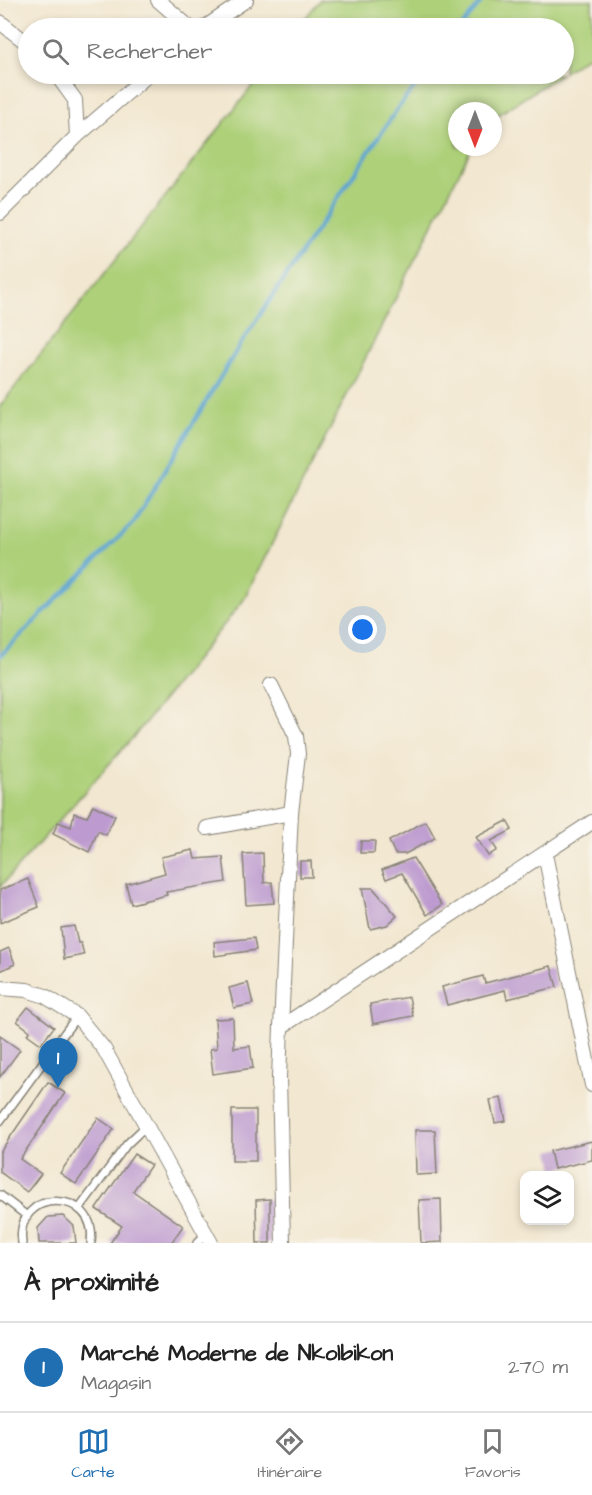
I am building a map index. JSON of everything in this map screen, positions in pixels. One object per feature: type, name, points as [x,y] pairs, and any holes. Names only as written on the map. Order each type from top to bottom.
[{"type":"street","points":[[158,0],[179,18]]},
{"type":"street","points":[[219,18],[246,0]]},
{"type":"street","points":[[0,22],[18,36]]},
{"type":"street","points":[[63,84],[75,100],[77,136]]},
{"type":"street","points":[[0,213],[77,136],[137,84]]},
{"type":"street","points":[[271,685],[296,736],[298,754],[291,813],[279,1078],[283,1243]]},
{"type":"street","points":[[207,828],[291,813]]},
{"type":"street","points":[[281,1028],[592,822]]},
{"type":"street","points":[[545,854],[592,1085]]},
{"type":"street","points":[[0,988],[27,990],[45,996],[77,1016],[104,1049],[205,1240]]},
{"type":"lane","points":[[0,1121],[77,1016]]},
{"type":"lane","points":[[79,1209],[127,1144],[146,1126]]},
{"type":"lane","points":[[0,1195],[27,1216]]},
{"type":"lane","points":[[22,1243],[21,1232],[27,1216],[39,1205],[56,1201],[72,1204],[79,1209],[89,1223],[91,1243]]},
{"type":"green space","points":[[320,0],[592,0],[592,53],[574,65],[574,18],[305,18]]},
{"type":"green space","points":[[254,84],[546,84],[502,112],[502,102],[448,102],[448,156],[467,156],[243,601],[136,734],[0,887],[0,406]]},
{"type":"building","points":[[93,805],[115,816],[106,835],[98,831],[89,852],[53,834],[58,822],[71,827],[74,813],[87,817]]},
{"type":"building","points":[[426,821],[435,838],[405,854],[395,854],[389,841]]},
{"type":"building","points":[[507,821],[512,830],[491,841],[497,850],[488,856],[476,837]]},
{"type":"building","points":[[361,841],[375,841],[374,853],[360,853]]},
{"type":"building","points":[[193,850],[195,859],[223,857],[226,882],[166,892],[167,895],[131,904],[126,884],[165,873],[161,857]]},
{"type":"building","points":[[263,853],[264,883],[272,882],[274,903],[246,905],[243,854]]},
{"type":"building","points":[[413,858],[442,905],[427,915],[402,873],[386,879],[382,870]]},
{"type":"building","points":[[300,861],[311,861],[312,877],[300,877]]},
{"type":"building","points":[[28,879],[39,907],[0,923],[0,890]]},
{"type":"building","points":[[362,888],[373,888],[397,916],[387,925],[370,929]]},
{"type":"building","points":[[74,926],[84,955],[64,959],[61,928]]},
{"type":"building","points":[[254,938],[256,950],[215,956],[214,942]]},
{"type":"building","points":[[9,948],[15,964],[0,971],[0,952]]},
{"type":"building","points":[[551,966],[557,987],[507,999],[505,990],[447,1005],[442,987],[483,976],[485,983]]},
{"type":"building","points":[[248,983],[253,1004],[234,1008],[229,988]]},
{"type":"building","points":[[409,997],[413,1016],[373,1024],[370,1004]]},
{"type":"building","points":[[28,1007],[54,1027],[41,1044],[27,1034],[30,1031],[17,1021]]},
{"type":"building","points":[[233,1018],[234,1048],[250,1046],[253,1068],[213,1074],[210,1049],[217,1048],[215,1019]]},
{"type":"building","points":[[0,1036],[20,1050],[0,1077]]},
{"type":"building","points":[[48,1082],[65,1093],[20,1159],[41,1174],[27,1192],[0,1172],[0,1152]]},
{"type":"building","points":[[501,1098],[506,1121],[495,1123],[490,1100]]},
{"type":"building","points":[[232,1110],[256,1110],[256,1161],[232,1161]]},
{"type":"building","points":[[98,1118],[114,1129],[76,1184],[60,1173]]},
{"type":"building","points":[[415,1130],[435,1130],[437,1174],[416,1175]]},
{"type":"building","points":[[592,1141],[592,1160],[554,1169],[550,1151]]},
{"type":"building","points":[[134,1154],[151,1165],[133,1191],[183,1226],[171,1243],[110,1243],[122,1226],[96,1209]]},
{"type":"building","points":[[270,1199],[270,1243],[257,1243],[256,1200]]},
{"type":"building","points":[[441,1199],[442,1242],[421,1243],[419,1200]]},
{"type":"building","points":[[63,1216],[74,1226],[76,1243],[39,1243],[38,1228],[48,1217]]},
{"type":"waterway","points":[[468,18],[483,0]]},
{"type":"waterway","points":[[0,656],[134,522],[238,348],[398,108],[417,84]]},
{"type":"place","name":"Marché Moderne de Nkolbikon","points":[[58,1088]]}]
